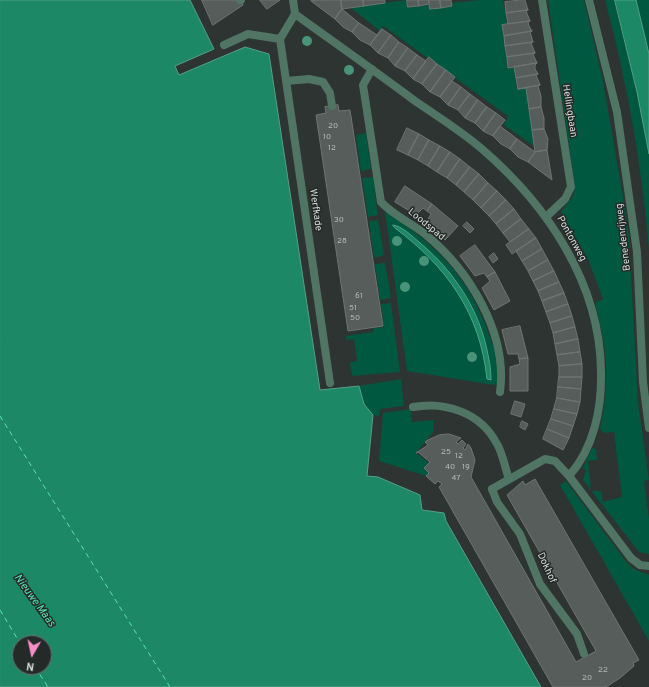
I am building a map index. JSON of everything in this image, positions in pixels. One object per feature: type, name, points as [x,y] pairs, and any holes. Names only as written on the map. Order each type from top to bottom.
[{"type":"street","points":[[224,45],[248,34],[280,39],[295,14],[293,0]]},
{"type":"street","name":"Hellingbaan","points":[[542,0],[570,187],[565,199],[547,216]]},
{"type":"street","name":"Benedenrijweg","points":[[589,0],[617,112],[637,252],[643,382],[649,428]]},
{"type":"street","name":"Pontonweg","points":[[295,14],[481,148],[512,177],[547,216],[575,264],[594,314],[601,346],[602,389],[598,417],[592,438],[580,464],[569,476]]},
{"type":"street","name":"Werfkade","points":[[280,39],[330,383]]},
{"type":"street","name":"Loodspad","points":[[372,69],[363,85],[381,202],[387,208],[426,235],[441,249],[456,266],[476,294],[487,318],[502,366],[500,392]]},
{"type":"street","points":[[286,82],[309,79],[323,82],[330,93],[332,106]]},
{"type":"street","points":[[413,406],[427,404],[441,405],[464,412],[481,423],[497,444],[509,479],[545,459],[555,460],[569,476],[631,558],[640,565],[649,566]]},
{"type":"street","name":"Dokhof","points":[[509,479],[492,489],[497,502],[520,534],[540,584],[577,634],[584,654]]},
{"type":"shaded area","points":[[408,0],[410,7],[480,0],[503,0],[517,89],[527,87],[538,149],[504,125],[508,116],[383,26],[380,31],[350,7]]},
{"type":"shaded area","points":[[548,0],[584,0],[603,81],[629,238],[638,402],[649,480],[644,481],[649,518],[649,554],[639,552],[592,491],[601,491],[603,502],[622,497],[614,432],[604,433],[600,429],[605,395],[606,366],[603,336],[595,303],[603,299],[588,259],[561,212],[573,196],[575,186]]},
{"type":"shaded area","points":[[605,0],[615,0],[637,92],[649,154],[649,250],[633,124]]},
{"type":"shaded area","points":[[636,0],[649,0],[649,54]]},
{"type":"shaded area","points":[[366,133],[371,169],[361,171],[356,135]]},
{"type":"shaded area","points":[[373,177],[378,215],[368,217],[362,178]]},
{"type":"shaded area","points":[[385,211],[420,236],[449,264],[461,279],[482,315],[497,353],[497,384],[494,385],[407,371]]},
{"type":"shaded area","points":[[378,220],[384,255],[374,258],[369,221]]},
{"type":"shaded area","points":[[385,263],[391,298],[380,300],[375,264]]},
{"type":"shaded area","points":[[391,303],[400,372],[352,376],[350,362],[357,361],[354,339],[346,340],[346,336],[373,332],[373,328],[384,327],[381,304]]},
{"type":"shaded area","points":[[401,379],[404,406],[380,409],[379,416],[370,413],[362,401],[359,386]]},
{"type":"shaded area","points":[[411,409],[412,422],[434,420],[433,432],[416,453],[429,463],[429,473],[426,476],[379,461],[383,413]]},
{"type":"shaded area","points":[[592,448],[596,449],[597,460],[588,461],[591,490],[583,480],[586,470],[583,468]]},
{"type":"shaded area","points":[[566,481],[627,563],[634,569],[649,575],[649,641],[560,485]]},
{"type":"water","name":"Nieuwe Maas","points":[[0,0],[190,0],[214,49],[175,66],[179,75],[245,47],[269,54],[320,390],[359,386],[364,404],[373,415],[367,476],[378,477],[420,495],[422,510],[444,513],[446,521],[541,687],[0,687]]},
{"type":"water","points":[[615,0],[636,0],[649,54],[649,154],[637,92]]},
{"type":"water","points":[[393,225],[400,227],[407,232],[432,253],[464,292],[479,322],[484,338],[491,371],[491,380],[487,379],[477,333],[469,313],[458,293],[430,259]]},
{"type":"building","points":[[202,0],[240,0],[243,5],[213,25]]},
{"type":"building","points":[[260,0],[280,0],[267,9]]},
{"type":"building","points":[[341,0],[342,9],[335,19],[311,1]]},
{"type":"building","points":[[341,0],[363,0],[364,6],[342,9]]},
{"type":"building","points":[[363,0],[385,0],[385,3],[364,6]]},
{"type":"building","points":[[407,0],[418,0],[419,6],[408,7]]},
{"type":"building","points":[[418,0],[429,0],[429,4],[419,6]]},
{"type":"building","points":[[429,0],[440,0],[441,8],[430,9]]},
{"type":"building","points":[[440,0],[451,0],[452,6],[441,8]]},
{"type":"building","points":[[525,0],[528,10],[506,13],[505,2]]},
{"type":"building","points":[[342,9],[359,23],[352,32],[343,27],[335,19]]},
{"type":"building","points":[[528,10],[526,11],[530,21],[508,24],[506,13]]},
{"type":"building","points":[[530,21],[528,22],[532,31],[504,36],[502,25]]},
{"type":"building","points":[[359,23],[377,35],[382,29],[370,45],[360,40],[352,32]]},
{"type":"building","points":[[382,29],[391,35],[378,53],[370,45]]},
{"type":"building","points":[[532,31],[530,32],[533,42],[505,46],[504,36]]},
{"type":"building","points":[[391,35],[399,42],[388,58],[378,53]]},
{"type":"building","points":[[399,42],[408,48],[395,66],[388,58]]},
{"type":"building","points":[[533,42],[531,43],[535,53],[507,57],[505,46]]},
{"type":"building","points":[[408,48],[417,55],[405,71],[395,66]]},
{"type":"building","points":[[535,53],[533,54],[537,63],[508,68],[507,57]]},
{"type":"building","points":[[417,55],[426,61],[413,79],[405,71]]},
{"type":"building","points":[[429,57],[437,64],[422,84],[413,79]]},
{"type":"building","points":[[537,63],[535,65],[535,69],[538,74],[516,78],[514,67]]},
{"type":"building","points":[[437,64],[446,70],[430,92],[422,84]]},
{"type":"building","points":[[446,70],[455,77],[440,97],[430,92]]},
{"type":"building","points":[[538,74],[536,75],[540,85],[518,89],[516,78]]},
{"type":"building","points":[[452,81],[461,87],[448,105],[440,97]]},
{"type":"building","points":[[540,85],[538,86],[541,96],[541,107],[529,109],[526,88],[518,89]]},
{"type":"building","points":[[461,87],[470,94],[458,110],[448,105]]},
{"type":"building","points":[[470,94],[478,100],[465,118],[458,110]]},
{"type":"building","points":[[478,100],[487,107],[475,123],[465,118]]},
{"type":"building","points":[[338,105],[339,111],[350,110],[383,326],[348,331],[316,115],[326,113],[325,107]]},
{"type":"building","points":[[487,107],[496,113],[483,131],[475,123]]},
{"type":"building","points":[[541,107],[544,118],[544,129],[532,130],[529,109]]},
{"type":"building","points":[[496,113],[505,120],[493,136],[483,131]]},
{"type":"building","points":[[500,126],[517,139],[510,149],[501,144],[493,136]]},
{"type":"building","points":[[407,128],[419,134],[408,155],[397,150]]},
{"type":"building","points":[[544,129],[548,139],[547,150],[535,152],[532,130]]},
{"type":"building","points":[[419,134],[429,140],[418,160],[408,155]]},
{"type":"building","points":[[517,139],[535,152],[528,162],[518,157],[510,149]]},
{"type":"building","points":[[429,140],[440,146],[428,166],[418,160]]},
{"type":"building","points":[[440,146],[450,152],[437,172],[428,166]]},
{"type":"building","points":[[547,150],[552,180],[528,162],[535,152]]},
{"type":"building","points":[[450,152],[460,159],[447,178],[437,172]]},
{"type":"building","points":[[460,159],[470,167],[456,185],[447,178]]},
{"type":"building","points":[[470,167],[479,174],[464,192],[456,185]]},
{"type":"building","points":[[479,174],[488,183],[473,200],[464,192]]},
{"type":"building","points":[[488,183],[497,191],[481,208],[473,200]]},
{"type":"building","points":[[405,186],[432,204],[427,211],[423,208],[416,215],[395,202]]},
{"type":"building","points":[[497,191],[506,200],[489,216],[481,208]]},
{"type":"building","points":[[506,200],[514,209],[496,224],[489,216]]},
{"type":"building","points":[[432,204],[458,226],[445,240],[426,223],[431,214],[427,211]]},
{"type":"building","points":[[514,209],[521,219],[503,233],[496,224]]},
{"type":"building","points":[[521,219],[529,229],[510,242],[503,233]]},
{"type":"building","points":[[467,222],[474,229],[470,233],[463,226]]},
{"type":"building","points":[[529,229],[536,238],[512,254],[506,245]]},
{"type":"building","points":[[536,238],[542,249],[522,261],[516,251]]},
{"type":"building","points":[[475,245],[495,272],[487,277],[484,273],[475,276],[460,256]]},
{"type":"building","points":[[542,249],[548,260],[528,271],[522,261]]},
{"type":"building","points":[[494,253],[498,259],[493,263],[489,257]]},
{"type":"building","points":[[548,260],[554,271],[533,281],[528,271]]},
{"type":"building","points":[[554,271],[559,282],[538,291],[533,281]]},
{"type":"building","points":[[495,272],[510,301],[494,310],[482,288],[490,281],[487,277]]},
{"type":"building","points":[[559,282],[564,293],[542,301],[538,291]]},
{"type":"building","points":[[564,293],[568,304],[546,312],[542,301]]},
{"type":"building","points":[[568,304],[572,316],[550,323],[546,312]]},
{"type":"building","points":[[572,316],[575,327],[553,333],[550,323]]},
{"type":"building","points":[[520,326],[528,358],[519,359],[518,354],[508,354],[502,330]]},
{"type":"building","points":[[575,327],[578,339],[555,344],[553,333]]},
{"type":"building","points":[[578,339],[580,352],[557,355],[555,344]]},
{"type":"building","points":[[580,352],[582,364],[559,366],[557,355]]},
{"type":"building","points":[[528,358],[528,391],[510,391],[510,367],[520,364],[519,359]]},
{"type":"building","points":[[582,364],[582,377],[559,377],[559,366]]},
{"type":"building","points":[[559,377],[582,377],[581,389],[558,387]]},
{"type":"building","points":[[558,387],[581,389],[580,402],[557,398]]},
{"type":"building","points":[[557,398],[580,402],[577,414],[554,409]]},
{"type":"building","points":[[515,401],[525,404],[521,417],[511,414]]},
{"type":"building","points":[[554,409],[577,414],[573,426],[551,419]]},
{"type":"building","points":[[551,419],[573,426],[569,438],[547,429]]},
{"type":"building","points":[[522,421],[528,424],[525,430],[520,427]]},
{"type":"building","points":[[547,429],[569,438],[563,450],[543,439]]},
{"type":"building","points":[[449,434],[461,438],[456,442],[458,444],[462,440],[466,444],[463,448],[465,450],[468,444],[471,448],[475,460],[471,477],[576,662],[596,651],[507,495],[523,481],[525,485],[535,479],[639,660],[633,663],[634,666],[620,678],[606,687],[553,687],[439,487],[442,484],[438,481],[435,484],[426,476],[429,473],[424,468],[430,462],[418,452],[416,453],[428,445],[425,442],[426,441],[439,435]]},
{"type":"ferry route","points":[[0,416],[170,687]]},
{"type":"ferry route","points":[[0,610],[15,635]]},
{"type":"ferry route","points":[[40,675],[48,687]]}]
